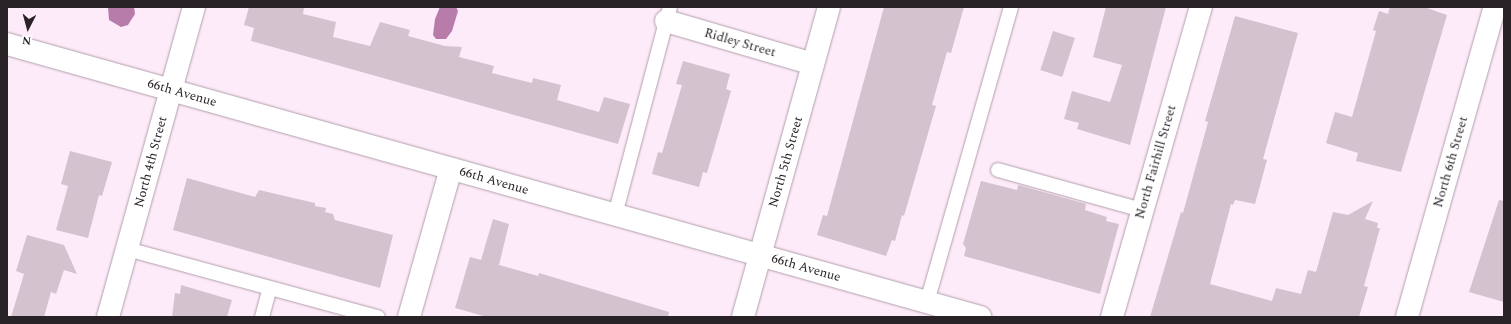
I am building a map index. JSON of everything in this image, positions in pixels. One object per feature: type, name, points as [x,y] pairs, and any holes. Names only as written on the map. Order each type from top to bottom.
[{"type":"street","name":"North 4th Street","points":[[108,317],[194,7]]},
{"type":"street","name":"North 5th Street","points":[[743,317],[829,7]]},
{"type":"street","name":"North Fairhill Street","points":[[1112,317],[1200,7]]},
{"type":"street","name":"North 6th Street","points":[[1407,317],[1495,7]]},
{"type":"street","name":"Ridley Street","points":[[668,14],[813,64]]},
{"type":"street","name":"66th Avenue","points":[[7,44],[980,317]]},
{"type":"street","points":[[409,317],[451,169]]},
{"type":"lane","points":[[927,302],[1010,7]]},
{"type":"lane","points":[[615,215],[668,14]]},
{"type":"lane","points":[[998,170],[1142,210]]},
{"type":"lane","points":[[127,249],[378,317]]},
{"type":"lane","points":[[262,317],[270,288]]},
{"type":"shaded area","points":[[108,7],[134,7],[135,14],[128,25],[121,27],[109,20]]},
{"type":"shaded area","points":[[440,7],[456,7],[458,11],[452,31],[446,39],[436,39],[433,35],[435,19]]},
{"type":"building","points":[[249,7],[304,7],[303,14],[336,22],[333,37],[370,46],[380,22],[410,30],[408,36],[445,46],[462,47],[459,57],[494,66],[492,73],[532,83],[533,78],[561,85],[557,100],[599,112],[604,97],[630,104],[618,144],[251,41],[254,28],[244,25]]},
{"type":"building","points":[[884,7],[964,7],[951,53],[947,52],[932,105],[936,106],[904,216],[902,215],[895,241],[892,240],[886,256],[817,235],[823,215],[827,216]]},
{"type":"building","points":[[1106,7],[1166,7],[1130,145],[1077,129],[1079,123],[1064,119],[1072,91],[1110,102],[1122,65],[1093,57]]},
{"type":"building","points":[[1390,7],[1424,7],[1447,15],[1401,172],[1356,161],[1358,153],[1326,143],[1335,112],[1352,117],[1376,31],[1373,30],[1379,11],[1388,14]]},
{"type":"building","points":[[1235,16],[1298,33],[1263,159],[1267,160],[1255,204],[1235,200],[1233,205],[1231,204],[1210,284],[1272,301],[1276,288],[1301,294],[1308,270],[1316,272],[1333,212],[1348,215],[1373,201],[1365,219],[1378,223],[1377,228],[1380,228],[1364,286],[1368,287],[1359,317],[1150,317],[1181,212],[1183,213],[1208,122],[1205,121]]},
{"type":"building","points":[[1053,31],[1075,38],[1062,77],[1040,70]]},
{"type":"building","points":[[683,61],[730,74],[726,89],[731,91],[707,173],[703,172],[699,187],[652,174],[658,152],[662,153],[682,85],[676,84]]},
{"type":"building","points":[[70,151],[112,162],[102,196],[99,195],[88,238],[56,230],[68,186],[61,184]]},
{"type":"building","points":[[187,178],[255,197],[259,190],[315,203],[315,206],[326,208],[325,212],[333,214],[335,220],[393,235],[380,288],[173,230]]},
{"type":"building","points":[[981,181],[1017,190],[1018,185],[1086,204],[1085,210],[1107,217],[1106,221],[1119,224],[1100,294],[964,256],[966,248],[963,244]]},
{"type":"building","points":[[1499,200],[1504,201],[1504,302],[1469,292]]},
{"type":"building","points":[[493,219],[509,224],[499,265],[538,276],[539,273],[669,312],[668,317],[487,317],[455,308],[470,257],[481,260]]},
{"type":"building","points":[[27,235],[64,245],[77,274],[64,270],[56,294],[51,292],[44,317],[11,317],[24,274],[16,271]]},
{"type":"building","points":[[181,285],[232,300],[227,317],[172,317],[175,293],[180,294]]}]
